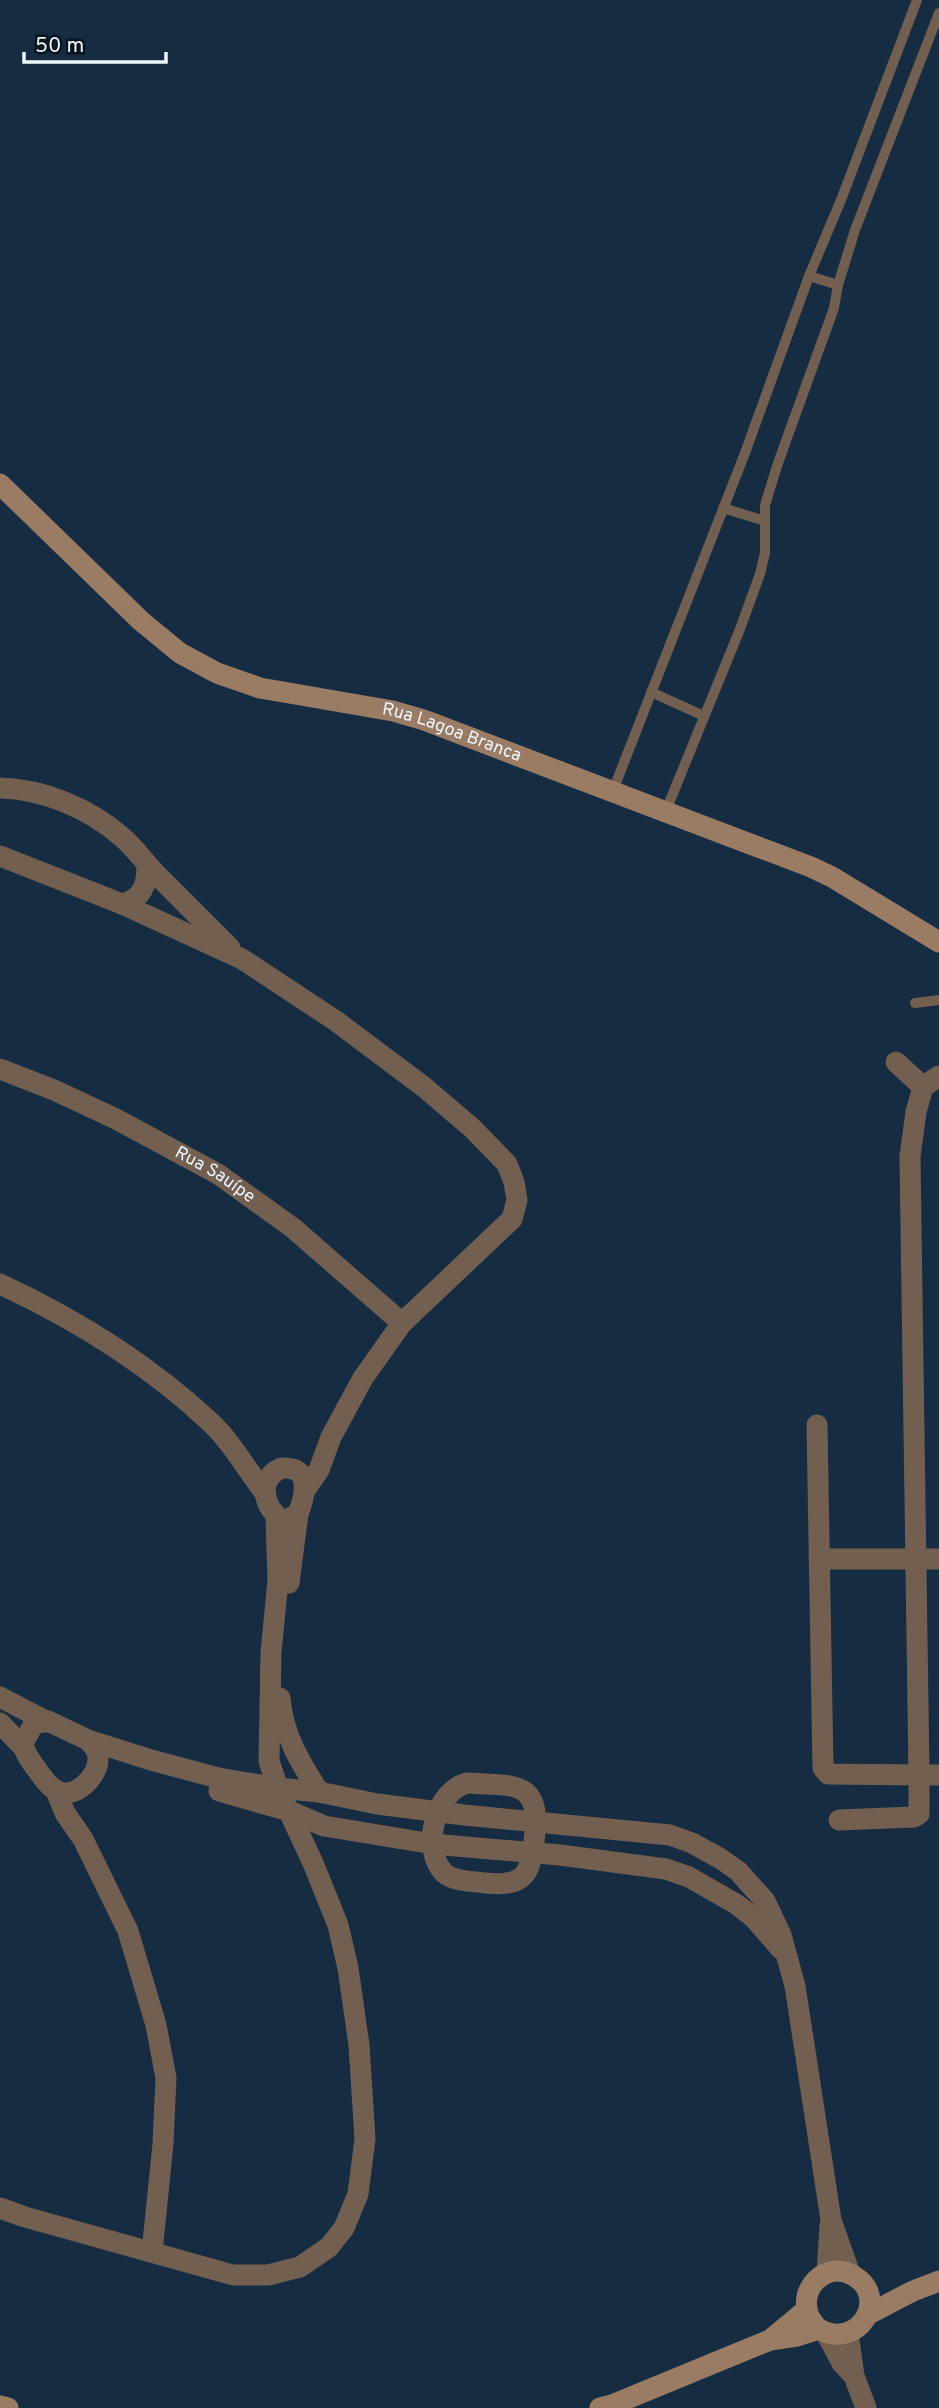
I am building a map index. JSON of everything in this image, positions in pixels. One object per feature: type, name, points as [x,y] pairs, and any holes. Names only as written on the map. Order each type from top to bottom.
[{"type":"street","name":"Rua Lagoa Branca","points":[[0,484],[141,621],[180,653],[217,673],[260,688],[393,711],[424,720],[832,877],[939,942]]},
{"type":"street","points":[[0,788],[41,793],[99,819],[123,838],[242,959]]},
{"type":"street","points":[[0,856],[122,904],[242,959],[336,1021],[424,1087],[472,1128],[507,1164],[514,1182],[517,1200],[512,1219],[402,1323],[363,1378],[331,1437],[319,1470],[306,1490],[298,1514],[284,1610],[279,1676],[281,1704],[287,1736],[319,1792]]},
{"type":"street","points":[[122,904],[140,896],[147,879],[147,864]]},
{"type":"street","points":[[839,1820],[914,1818],[919,1814],[929,1775],[915,1558],[915,1376],[910,1156],[916,1112],[931,1082],[896,1062]]},
{"type":"street","name":"Rua Sauípe","points":[[0,1069],[116,1119],[218,1174],[293,1228],[402,1323]]},
{"type":"street","points":[[0,1284],[49,1307],[137,1362],[210,1422],[232,1446],[265,1493]]},
{"type":"street","points":[[817,1425],[823,1768],[828,1774],[929,1775]]},
{"type":"street","points":[[0,2208],[233,2275],[268,2275],[300,2267],[329,2247],[344,2228],[358,2193],[365,2138],[364,2094],[348,1968],[338,1925],[278,1788],[268,1749],[271,1652],[278,1581],[276,1517],[267,1501],[266,1481],[331,1437]]},
{"type":"street","points":[[232,1446],[302,1476],[306,1490]]},
{"type":"street","points":[[276,1517],[284,1521],[298,1514]]},
{"type":"street","points":[[819,1559],[939,1559]]},
{"type":"street","points":[[0,1697],[88,1740],[289,1811],[324,1826],[433,1844],[666,1869],[689,1877],[736,1904],[766,1931],[787,1956]]},
{"type":"street","points":[[24,1748],[23,1743],[34,1724],[44,1720]]},
{"type":"street","points":[[0,1723],[24,1748],[45,1781],[56,1791],[65,1813],[83,1839],[128,1931],[156,2025],[166,2078],[162,2156],[152,2252]]},
{"type":"street","points":[[83,1839],[81,1811],[90,1778],[99,1760],[88,1740]]},
{"type":"street","points":[[56,1791],[71,1791],[90,1778],[128,1762],[188,1776],[319,1792],[377,1804],[670,1835],[708,1851],[738,1871],[765,1901],[775,1920],[787,1956],[795,1986],[831,2220],[827,2273]]},
{"type":"street","points":[[467,1783],[509,1786],[527,1793],[535,1805],[537,1822],[531,1861],[523,1876],[514,1881],[499,1884],[451,1878],[443,1872],[434,1854],[437,1811],[447,1795],[467,1783]]},
{"type":"street","points":[[313,1863],[324,1826]]},
{"type":"street","points":[[600,2408],[770,2340],[822,2331],[848,2333],[856,2329],[867,2315],[870,2305],[831,2220]]},
{"type":"street","points":[[853,2376],[822,2331],[809,2318],[806,2310],[812,2284],[827,2273],[842,2272],[857,2280],[913,2291]]},
{"type":"street","points":[[867,2315],[939,2281]]},
{"type":"street","points":[[770,2340],[806,2310]]},
{"type":"street","points":[[848,2333],[853,2376],[866,2408]]},
{"type":"street","points":[[0,2406],[9,2408]]},
{"type":"lane","points":[[612,793],[917,0]]},
{"type":"lane","points":[[665,813],[760,574],[765,553],[765,505],[834,309],[838,285],[859,219],[939,13]]},
{"type":"lane","points":[[809,276],[838,285]]},
{"type":"lane","points":[[723,508],[765,521]]},
{"type":"lane","points":[[651,692],[704,716]]},
{"type":"lane","points":[[915,1003],[939,1000]]}]
